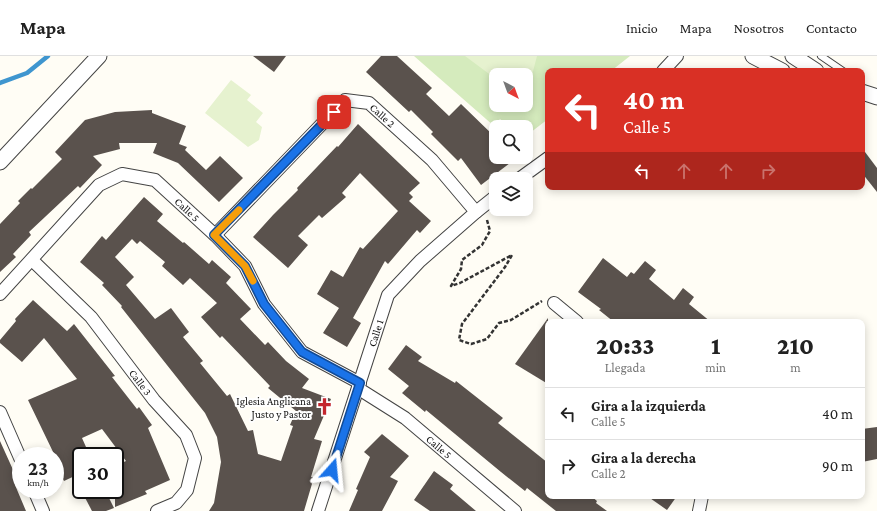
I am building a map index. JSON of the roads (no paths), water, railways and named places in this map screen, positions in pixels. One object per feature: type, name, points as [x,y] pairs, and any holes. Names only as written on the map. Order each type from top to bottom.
[{"type":"street","points":[[0,162],[99,56]]},
{"type":"street","points":[[667,68],[677,56]]},
{"type":"street","points":[[752,56],[776,68]]},
{"type":"street","points":[[793,56],[811,68]]},
{"type":"street","points":[[865,93],[877,96]]},
{"type":"street","name":"Calle 2","points":[[214,235],[345,100],[369,102],[432,160],[479,209]]},
{"type":"street","points":[[529,172],[545,160]]},
{"type":"street","name":"Calle 5","points":[[0,294],[99,185],[122,174],[155,180],[245,266],[264,304],[302,352],[360,386],[405,418],[515,511]]},
{"type":"street","name":"Calle 1","points":[[318,511],[360,386],[388,295],[420,261],[489,201]]},
{"type":"street","name":"Calle 3","points":[[32,260],[91,317],[154,400],[186,434],[195,458],[187,490],[176,503],[157,511]]},
{"type":"street","points":[[554,303],[573,319]]},
{"type":"street","points":[[0,412],[15,447]]},
{"type":"street","points":[[38,499],[43,511]]},
{"type":"street","points":[[698,511],[701,499]]},
{"type":"lane","points":[[821,56],[838,68]]},
{"type":"lane","points":[[865,87],[877,96]]},
{"type":"waterway","points":[[0,83],[27,73],[48,56]]},
{"type":"place","name":"Iglesia Anglicana Justo y Pastor","points":[[324,407]]}]
